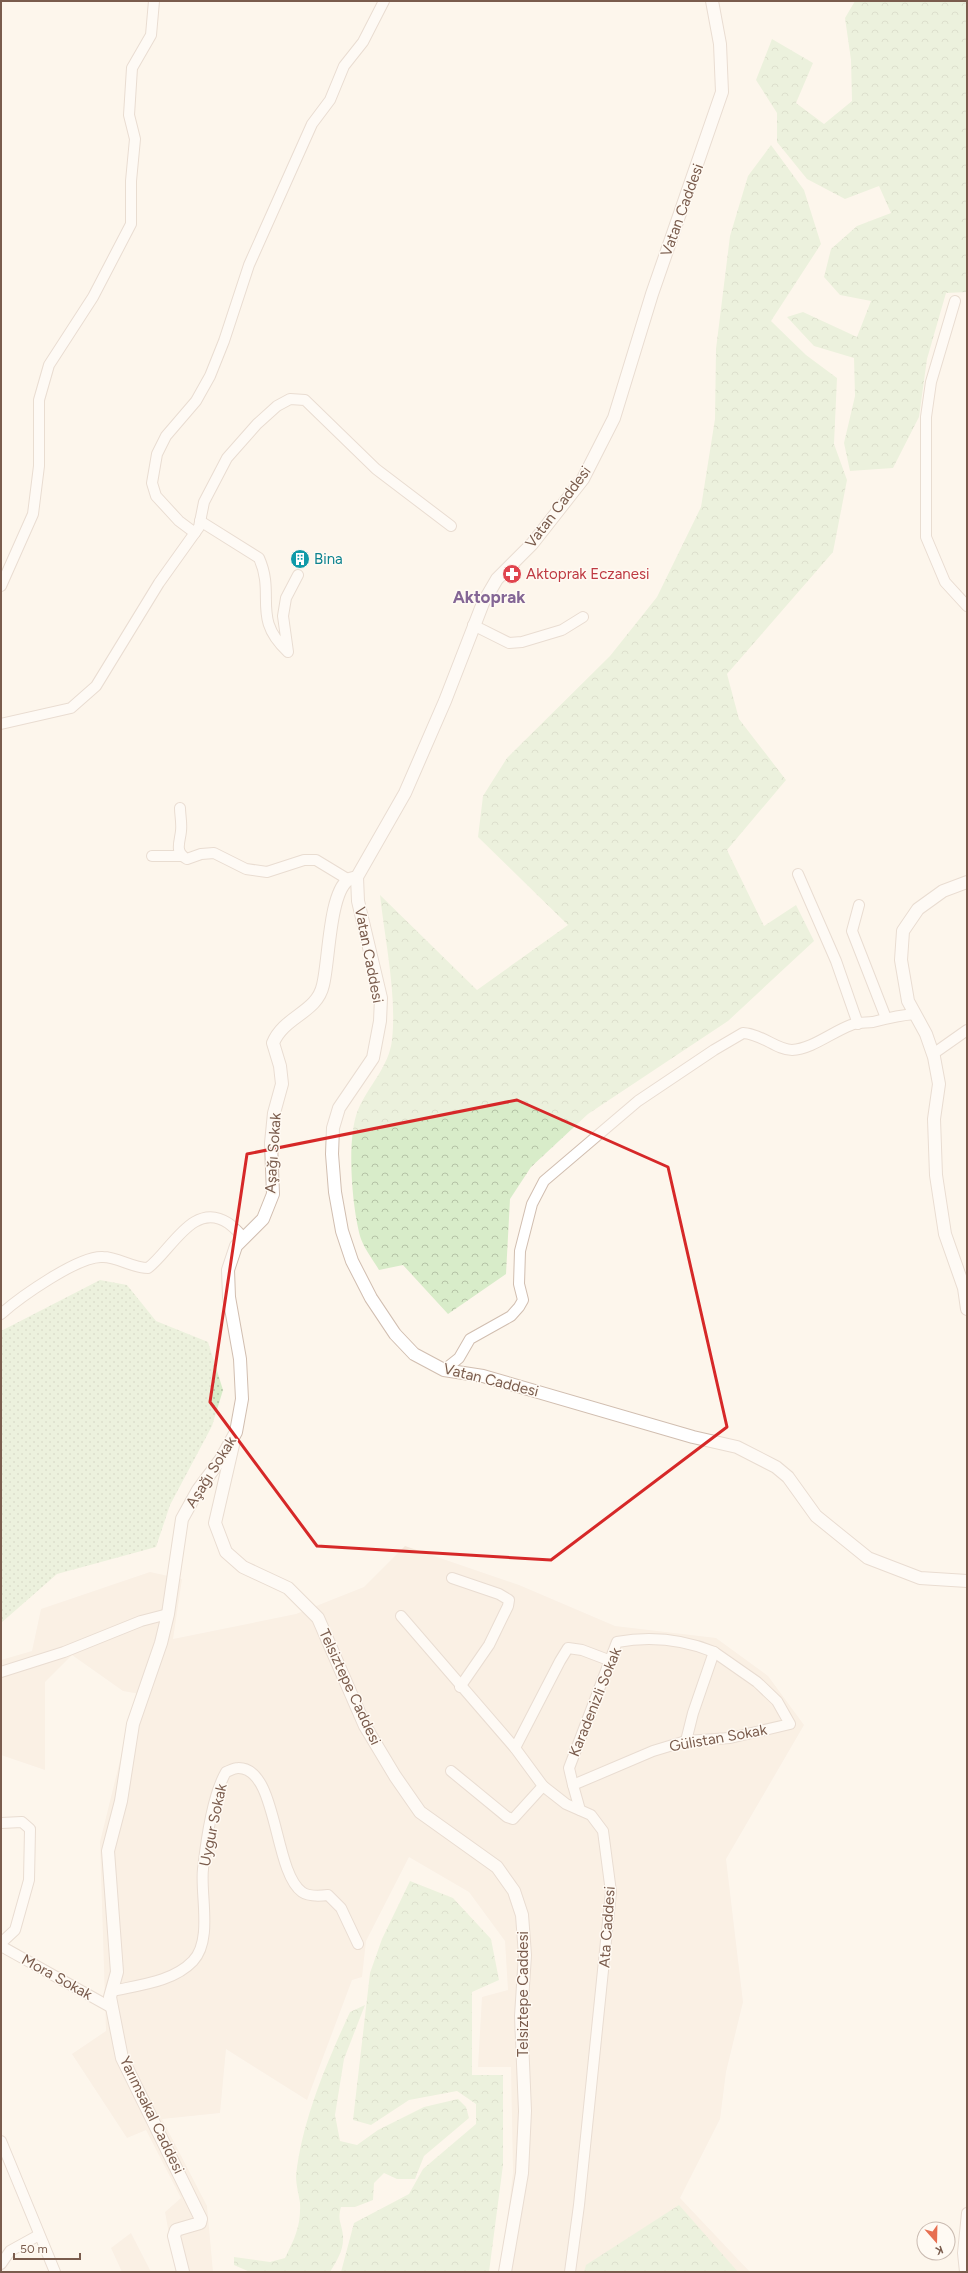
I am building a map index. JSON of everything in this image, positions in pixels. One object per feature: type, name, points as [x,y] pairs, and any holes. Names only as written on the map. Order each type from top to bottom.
[{"type":"street","points":[[1,586],[33,514],[39,466],[39,400],[49,365],[93,297],[131,224],[131,181],[135,139],[129,115],[132,68],[151,35],[154,1]]},
{"type":"street","points":[[195,532],[179,521],[156,496],[152,483],[157,454],[166,436],[196,401],[210,376],[224,341],[249,265],[312,124],[330,100],[344,66],[363,42],[384,1]]},
{"type":"street","name":"Vatan Caddesi","points":[[712,1],[720,44],[722,92],[652,294],[614,418],[583,479],[532,544],[497,579],[483,603],[473,625],[445,701],[405,793],[353,878],[380,998],[380,1021],[374,1058],[340,1108],[333,1128],[332,1154],[335,1192],[342,1231],[352,1261],[371,1298],[395,1334],[414,1354],[444,1370],[482,1376],[693,1437],[738,1447],[776,1467],[788,1477],[816,1516],[868,1558],[920,1578],[967,1581]]},
{"type":"street","points":[[955,302],[931,382],[926,417],[926,537],[945,582],[967,606]]},
{"type":"street","points":[[1,724],[71,708],[96,686],[159,583],[195,532],[200,522],[204,502],[227,458],[257,424],[277,406],[290,399],[305,400],[376,469],[451,526]]},
{"type":"street","points":[[200,522],[259,558],[267,582],[264,604],[268,624],[278,643],[288,652],[289,645],[283,616],[286,598],[298,575]]},
{"type":"street","points":[[473,625],[509,644],[522,642],[562,630],[584,617]]},
{"type":"street","points":[[180,808],[181,830],[178,848],[181,856]]},
{"type":"street","points":[[152,856],[181,856],[187,859],[200,854],[214,853],[246,869],[267,872],[304,860],[316,860],[353,878]]},
{"type":"street","points":[[798,874],[836,961],[858,1024]]},
{"type":"street","name":"Aşağı Sokak","points":[[117,1817],[133,1724],[161,1644],[168,1614],[182,1519],[198,1490],[221,1459],[236,1432],[242,1398],[240,1359],[229,1297],[228,1270],[236,1246],[263,1219],[272,1194],[271,1143],[274,1113],[282,1084],[280,1066],[273,1042],[277,1032],[315,1003],[321,992],[330,925],[342,889],[353,878]]},
{"type":"street","points":[[967,882],[943,891],[918,909],[903,931],[901,960],[908,1001],[926,1034],[933,1054],[939,1084],[934,1119],[936,1176],[945,1234],[964,1288],[967,1309]]},
{"type":"street","points":[[858,905],[852,931],[886,1018]]},
{"type":"street","points":[[444,1370],[459,1358],[470,1339],[511,1316],[520,1307],[523,1300],[519,1284],[520,1251],[532,1204],[544,1181],[584,1145],[638,1101],[714,1050],[743,1033],[764,1038],[781,1048],[792,1050],[858,1024],[897,1015],[915,1014]]},
{"type":"street","points":[[933,1054],[967,1030]]},
{"type":"street","points":[[1,1314],[39,1286],[92,1259],[103,1256],[148,1268],[155,1263],[187,1226],[197,1220],[215,1218],[228,1223],[244,1238]]},
{"type":"street","name":"Telsiztepe Caddesi","points":[[236,1432],[215,1523],[226,1552],[243,1567],[288,1588],[318,1618],[365,1726],[394,1776],[420,1812],[497,1867],[514,1891],[520,1909],[525,1954],[521,2016],[525,2111],[523,2165],[505,2272]]},
{"type":"street","points":[[452,1578],[499,1594],[509,1600],[508,1606],[489,1645],[460,1687]]},
{"type":"street","points":[[1,1672],[58,1654],[141,1621],[168,1614]]},
{"type":"street","name":"Ata Caddesi","points":[[401,1616],[460,1687],[515,1748],[543,1786],[566,1804],[591,1815],[603,1831],[612,1892],[579,2205],[570,2272]]},
{"type":"street","name":"Karadenizli Sokak","points":[[573,1785],[569,1768],[617,1642],[634,1639],[670,1639],[697,1645],[714,1652]]},
{"type":"street","points":[[515,1748],[568,1648],[582,1650],[611,1661]]},
{"type":"street","points":[[686,1741],[692,1713],[714,1652]]},
{"type":"street","name":"Gülistan Sokak","points":[[573,1785],[653,1751],[686,1741],[730,1738],[790,1724],[777,1701],[772,1696],[757,1682],[714,1652]]},
{"type":"street","name":"Uygur Sokak","points":[[112,1991],[162,1980],[183,1969],[194,1960],[201,1948],[205,1896],[203,1870],[217,1791],[226,1772],[238,1768],[254,1774],[264,1790],[288,1873],[302,1892],[317,1897],[328,1895],[333,1899],[341,1908],[358,1944]]},
{"type":"street","points":[[451,1771],[507,1817],[513,1819],[543,1786]]},
{"type":"street","points":[[573,1785],[580,1810]]},
{"type":"street","name":"Yarımsakal Caddesi","points":[[117,1817],[108,1850],[117,1972],[110,1997],[122,2058],[201,2219],[197,2226],[176,2230],[174,2236],[183,2272]]},
{"type":"street","points":[[1,1823],[22,1822],[30,1829],[29,1880],[15,1930],[1,1942]]},
{"type":"street","name":"Mora Sokak","points":[[1,1946],[112,2008]]},
{"type":"street","points":[[1,2140],[55,2272]]},
{"type":"street","points":[[965,2272],[963,2254],[967,2213]]},
{"type":"street","points":[[1,2264],[10,2251],[39,2235]]},
{"type":"highlighted area","points":[[517,1100],[668,1167],[727,1427],[551,1560],[317,1546],[210,1402],[247,1154]]},
{"type":"shaded area","points":[[405,1546],[519,1585],[615,1626],[716,1638],[768,1676],[804,1725],[726,1859],[743,2002],[726,2072],[720,2119],[680,2198],[750,2272],[501,2272],[513,2173],[511,2067],[478,2067],[482,1997],[508,1990],[505,1941],[469,1892],[409,1857],[366,1941],[362,1977],[352,1980],[307,2100],[226,2049],[220,2113],[162,2119],[207,2206],[213,2272],[176,2272],[165,2212],[181,2198],[146,2130],[127,2138],[72,2054],[106,2031],[100,1842],[129,1724],[140,1694],[123,1691],[72,1655],[45,1682],[45,1770],[1,1755],[1,1660],[32,1651],[41,1609],[150,1572],[182,1579],[173,1639],[296,1614],[364,1587]]},
{"type":"shaded area","points":[[131,2233],[151,2272],[122,2272],[111,2248]]},
{"type":"green space","points":[[855,1],[967,1],[967,292],[946,293],[927,359],[919,417],[893,468],[850,471],[844,443],[855,396],[854,358],[814,346],[787,317],[803,312],[857,337],[871,301],[840,295],[824,277],[831,249],[857,226],[891,213],[879,186],[845,199],[807,179],[777,142],[777,113],[756,80],[772,39],[813,63],[796,103],[824,124],[852,101],[851,60],[845,18]]},
{"type":"green space","points":[[771,145],[804,190],[821,244],[771,321],[806,355],[837,378],[834,444],[847,480],[833,552],[727,674],[739,719],[786,780],[727,850],[764,926],[796,905],[814,941],[728,1021],[588,1114],[531,1167],[510,1199],[506,1274],[448,1314],[403,1265],[379,1270],[361,1239],[355,1211],[351,1155],[354,1122],[362,1101],[383,1068],[392,1040],[392,986],[380,895],[477,990],[568,925],[478,837],[483,796],[507,758],[610,656],[657,597],[701,507],[715,419],[716,349],[730,236],[748,176]]},
{"type":"green space","points":[[100,1280],[127,1285],[156,1321],[208,1342],[223,1390],[212,1426],[170,1505],[156,1547],[57,1574],[1,1623],[1,1331]]},
{"type":"green space","points":[[410,1881],[453,1898],[491,1939],[499,1980],[472,1992],[472,2075],[503,2075],[503,2165],[489,2272],[341,2272],[354,2223],[409,2194],[423,2169],[476,2124],[476,2104],[457,2091],[409,2100],[371,2125],[353,2120],[370,1973],[382,1939]]},
{"type":"green space","points":[[365,2005],[344,2059],[335,2115],[340,2141],[357,2145],[378,2130],[424,2107],[458,2099],[466,2107],[469,2118],[424,2156],[415,2179],[397,2179],[384,2173],[374,2183],[373,2200],[355,2207],[341,2207],[339,2216],[343,2241],[340,2255],[330,2272],[250,2272],[234,2265],[234,2257],[270,2262],[285,2258],[298,2225],[300,2203],[296,2176],[299,2155],[310,2113],[324,2071],[350,2012]]},
{"type":"green space","points":[[679,2205],[738,2272],[584,2272],[586,2265]]},
{"type":"place","name":"Bina","points":[[300,559]]},
{"type":"place","name":"Aktoprak Eczanesi","points":[[512,574]]},
{"type":"district","name":"Aktoprak","points":[[489,597]]}]
